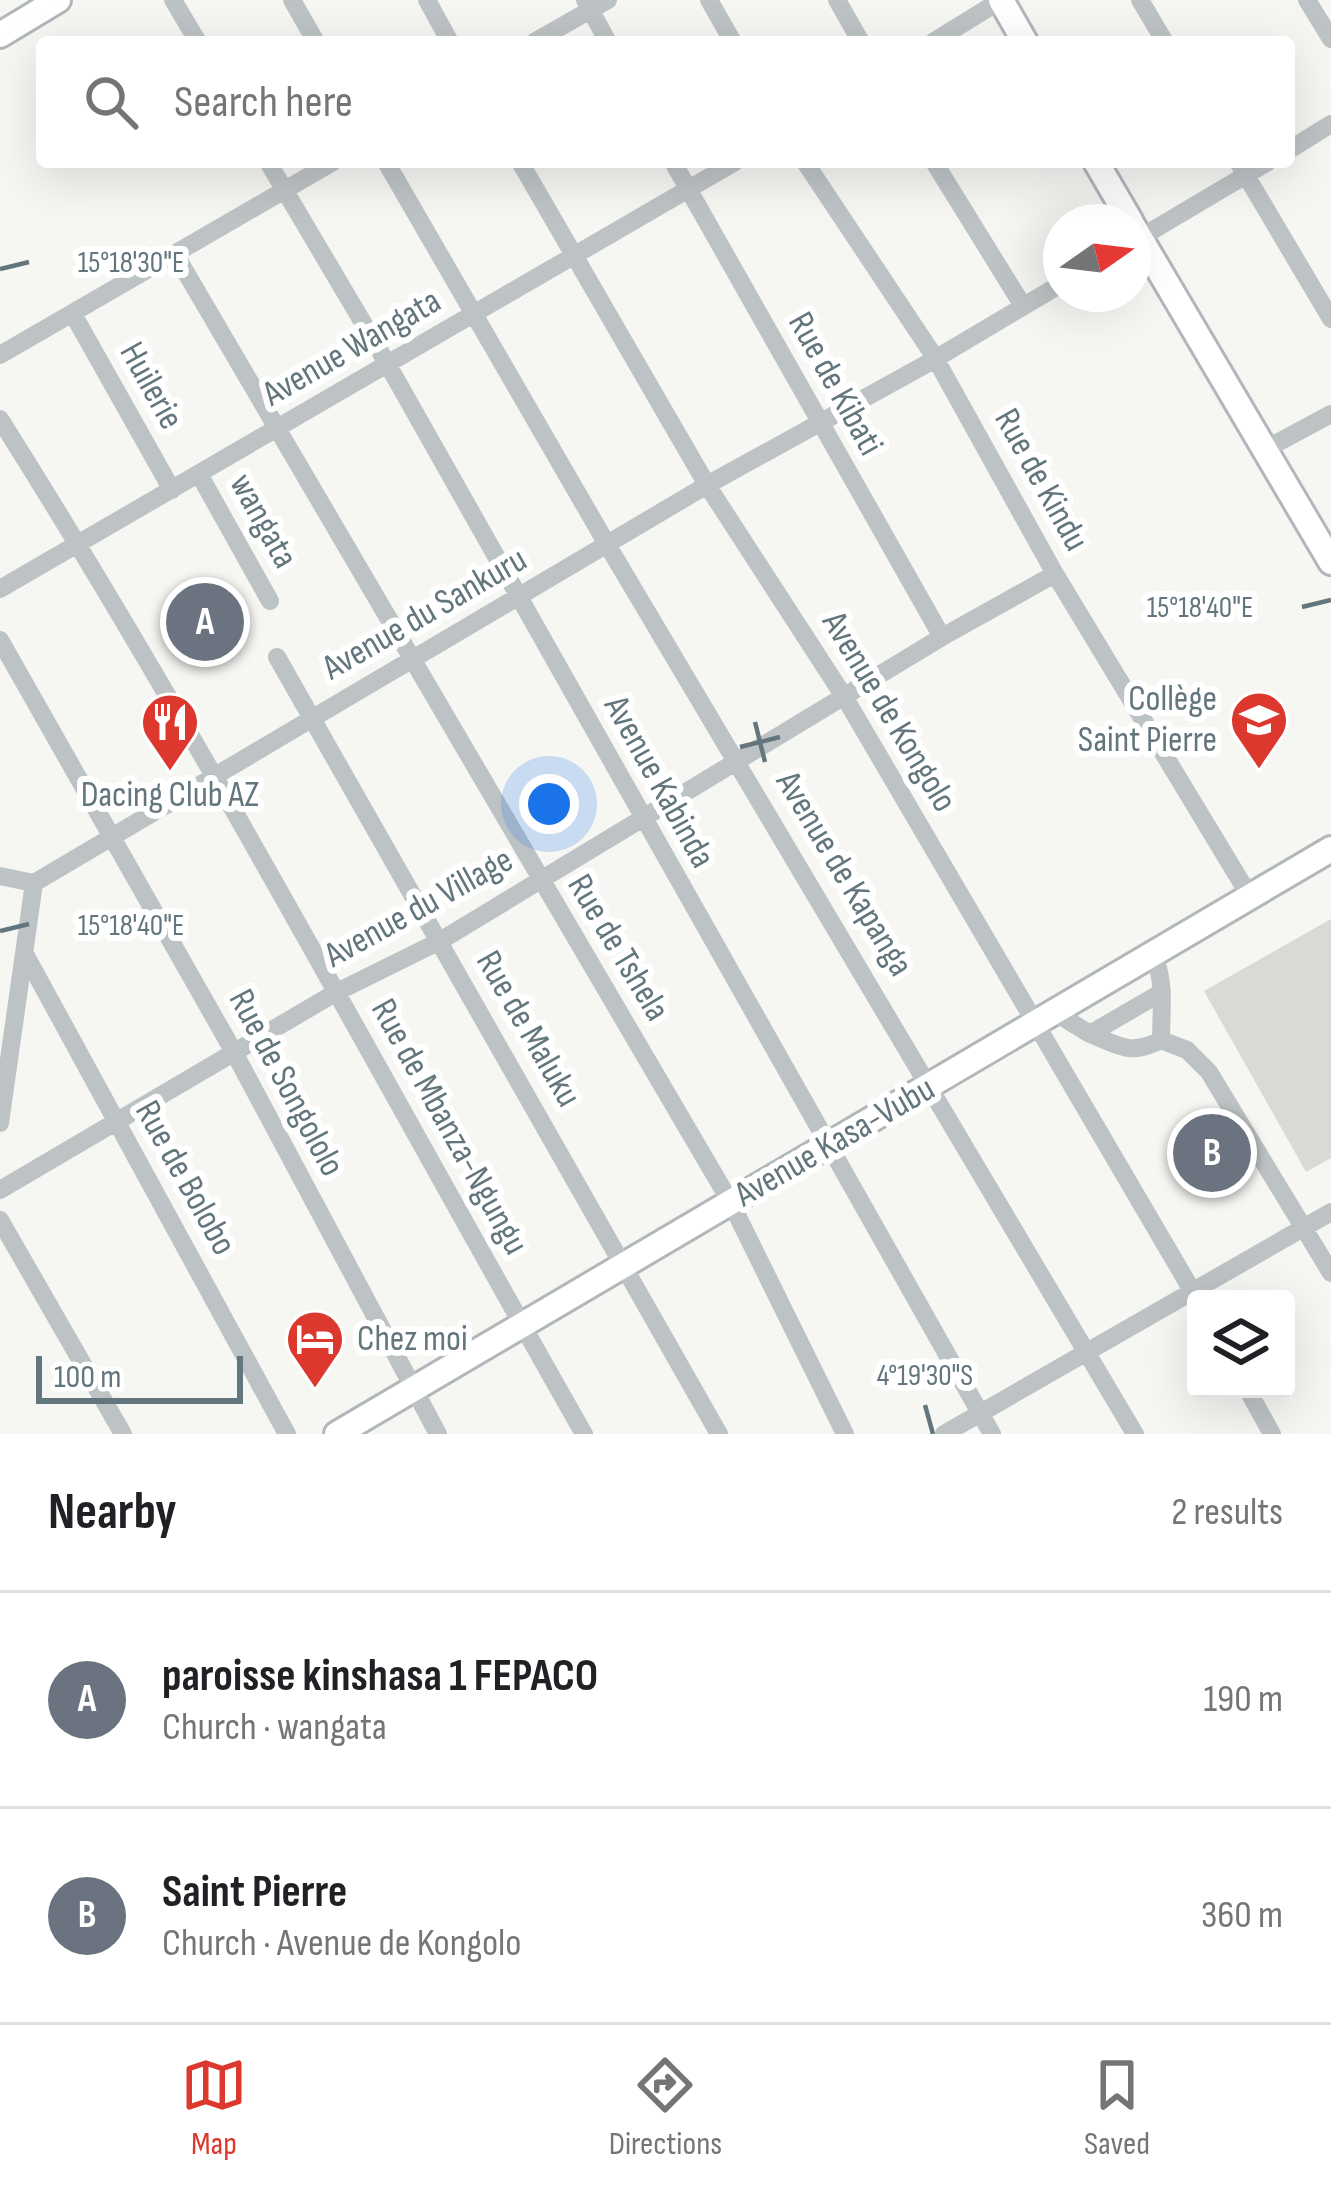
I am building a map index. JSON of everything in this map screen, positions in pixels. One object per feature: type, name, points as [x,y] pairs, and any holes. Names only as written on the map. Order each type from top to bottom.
[{"type":"main road","points":[[0,19],[32,0]]},
{"type":"main road","points":[[0,35],[58,0]]},
{"type":"main road","points":[[1001,0],[1022,36]]},
{"type":"main road","points":[[1099,168],[1119,204]]},
{"type":"main road","points":[[1151,261],[1331,562]]},
{"type":"main road","name":"Avenue Kasa-Vubu","points":[[338,1434],[1331,849]]},
{"type":"street","points":[[173,0],[194,36]]},
{"type":"street","points":[[292,0],[313,36]]},
{"type":"street","points":[[427,0],[447,36]]},
{"type":"street","points":[[709,0],[730,36]]},
{"type":"street","points":[[837,0],[858,36]]},
{"type":"street","points":[[943,36],[1001,0]]},
{"type":"street","points":[[1140,0],[1162,36]]},
{"type":"street","points":[[1307,0],[1331,38]]},
{"type":"street","points":[[543,36],[595,3],[606,36]]},
{"type":"street","points":[[1295,146],[1331,124]]},
{"type":"street","name":"Avenue Kabinda","points":[[272,168],[388,365],[992,1434]]},
{"type":"street","points":[[0,355],[323,168]]},
{"type":"street","name":"Avenue de Kapanga","points":[[390,168],[608,546],[1136,1434]]},
{"type":"street","name":"Avenue de Kongolo","points":[[524,168],[707,485],[1045,1018],[1193,1290]]},
{"type":"street","name":"Rue de Kibati","points":[[676,168],[942,637]]},
{"type":"street","name":"Avenue Wangata","points":[[0,589],[725,168]]},
{"type":"street","name":"Rue de Kindu","points":[[809,168],[936,358],[1055,574],[1249,896]]},
{"type":"street","points":[[938,168],[1023,306]]},
{"type":"street","points":[[1151,222],[1242,169],[1331,320]]},
{"type":"street","name":"Rue de Tshela","points":[[176,254],[731,1203],[844,1434]]},
{"type":"street","name":"Avenue du Sankuru","points":[[34,883],[707,485],[1043,294]]},
{"type":"street","name":"Huilerie","points":[[74,314],[172,490]]},
{"type":"street","points":[[1264,450],[1331,415]]},
{"type":"street","name":"Rue de Mbanza-Ngungu","points":[[0,419],[80,545],[214,776],[584,1434]]},
{"type":"street","name":"wangata","points":[[199,474],[270,601]]},
{"type":"street","name":"Avenue du Village","points":[[0,1190],[335,993],[440,940],[942,637],[1055,574]]},
{"type":"street","name":"Rue de Songololo","points":[[0,640],[235,1054],[438,1434]]},
{"type":"street","name":"Rue de Maluku","points":[[277,657],[719,1434]]},
{"type":"street","points":[[0,876],[34,883],[0,1123]]},
{"type":"street","points":[[1152,953],[1162,992],[1161,1040]]},
{"type":"street","name":"Rue de Bolobo","points":[[25,954],[287,1434]]},
{"type":"street","points":[[1090,1034],[1162,992]]},
{"type":"street","points":[[1045,1018],[1131,1050],[1161,1040],[1187,1050],[1209,1072],[1331,1273]]},
{"type":"street","points":[[1201,1290],[1331,1211]]},
{"type":"street","points":[[0,1220],[123,1434]]},
{"type":"street","points":[[944,1434],[1086,1350],[1187,1298]]},
{"type":"street","points":[[1252,1398],[1272,1434]]},
{"type":"shaded area","points":[[1331,919],[1331,1158],[1306,1172],[1204,991]]},
{"type":"place","name":"paroisse kinshasa 1 FEPACO","points":[[205,622]]},
{"type":"place","name":"Collège Saint Pierre","points":[[1259,771]]},
{"type":"place","name":"Dacing Club AZ","points":[[170,773]]},
{"type":"place","name":"Saint Pierre","points":[[1212,1153]]},
{"type":"place","name":"Chez moi","points":[[315,1390]]}]
